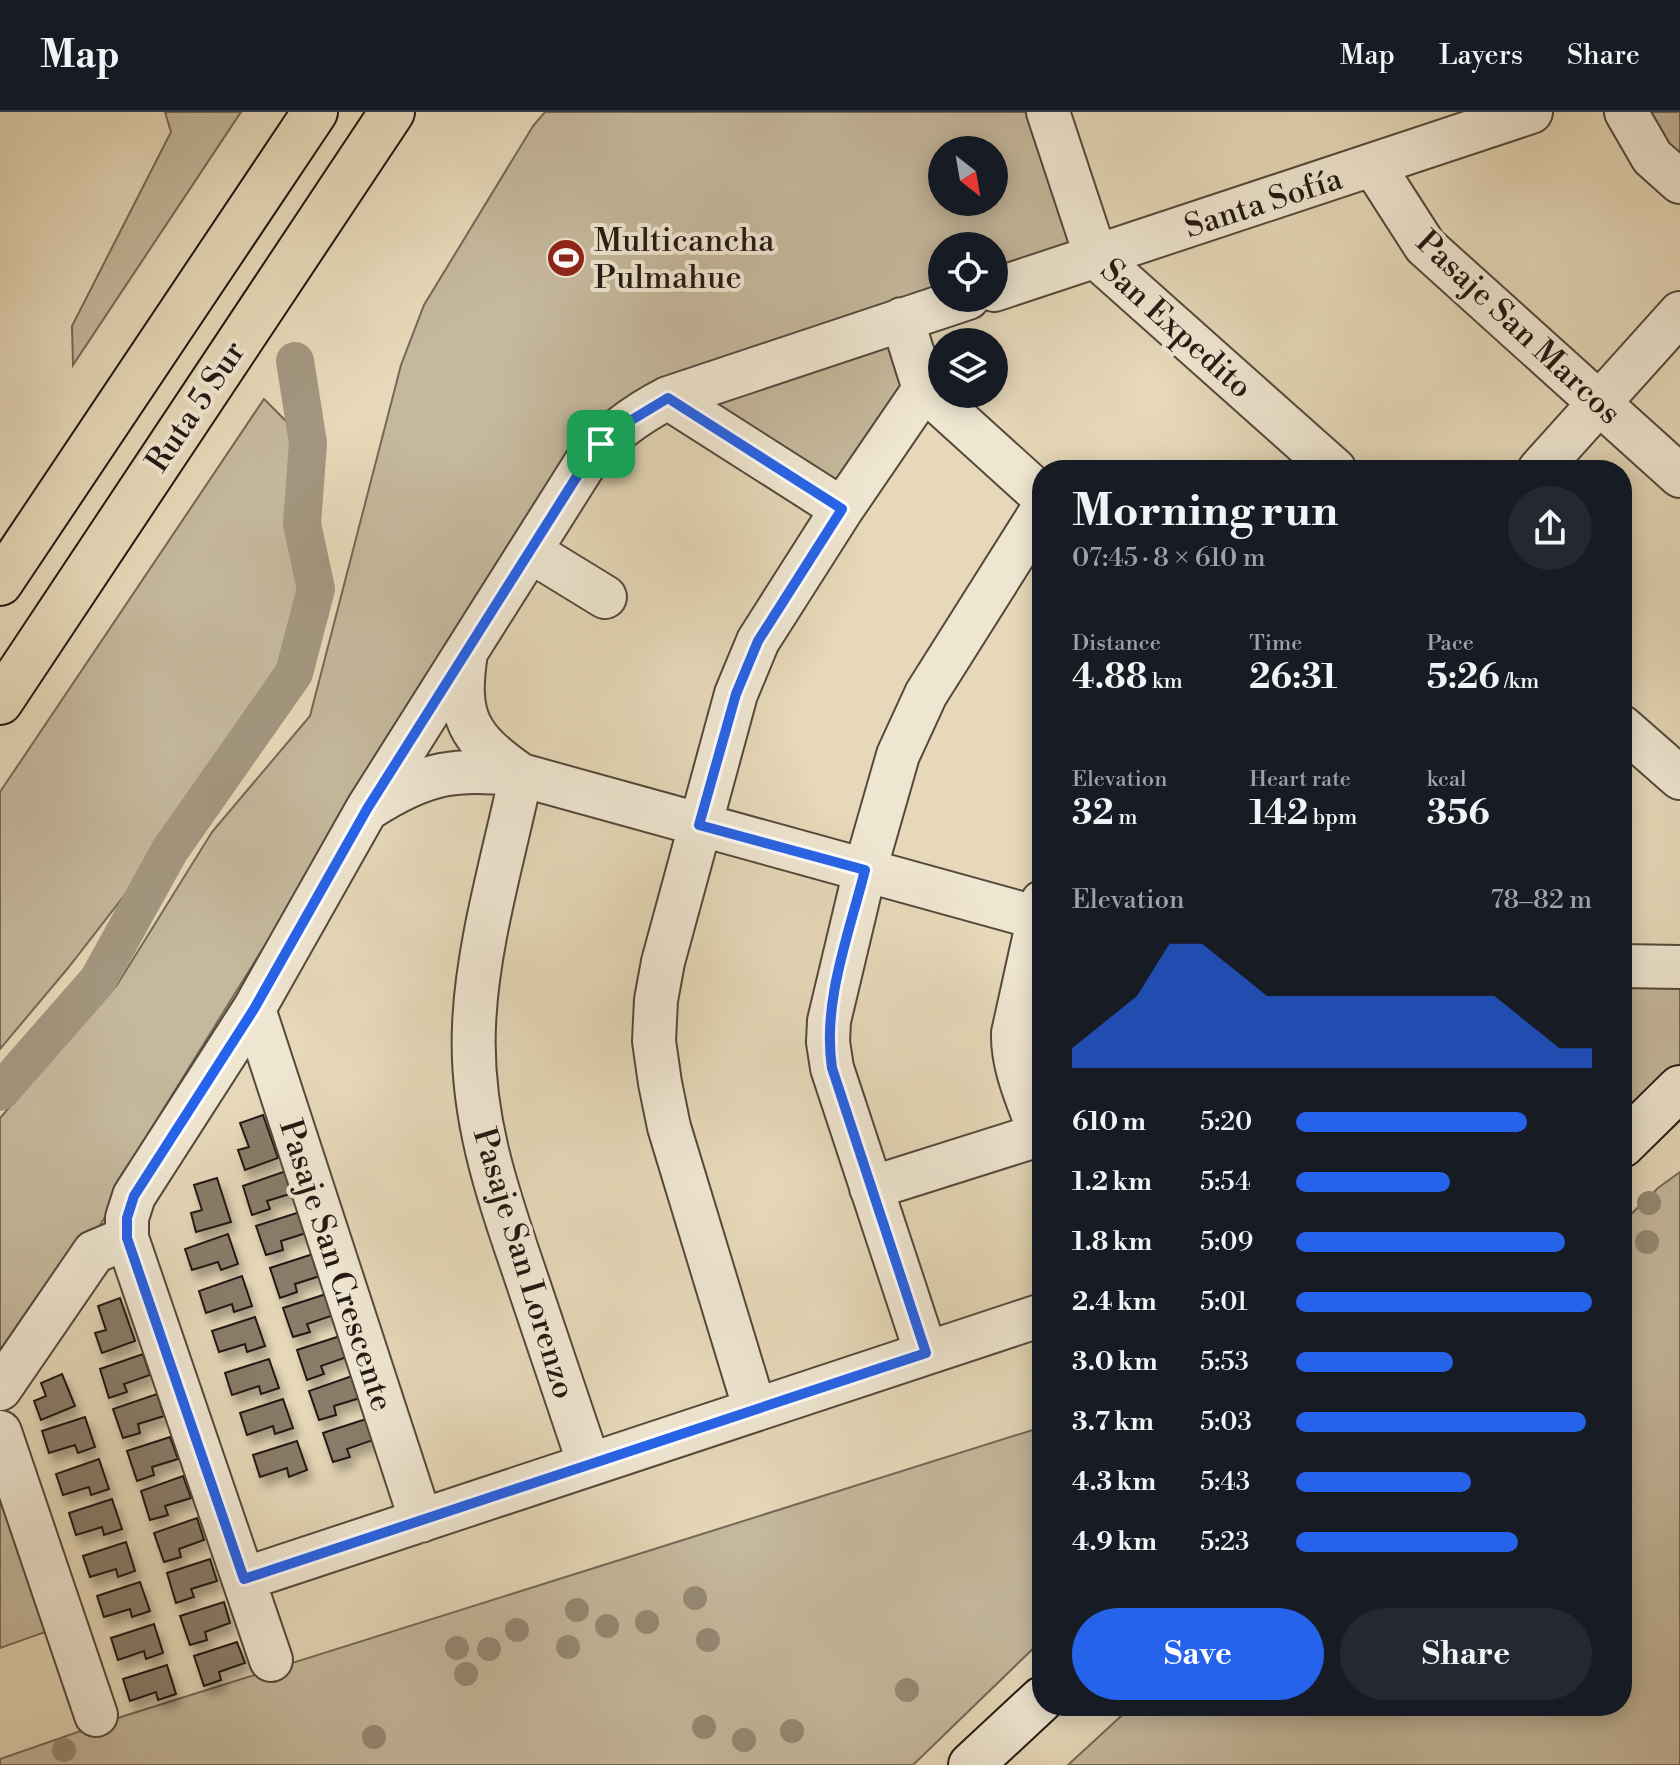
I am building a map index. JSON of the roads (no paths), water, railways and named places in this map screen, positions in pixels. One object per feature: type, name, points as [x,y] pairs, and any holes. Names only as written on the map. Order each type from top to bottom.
[{"type":"highway","name":"Ruta 5 Sur","points":[[0,583],[315,112]]},
{"type":"highway","name":"Ruta 5 Sur","points":[[0,702],[392,112]]},
{"type":"main road","points":[[1632,1135],[1680,1088]]},
{"type":"main road","points":[[971,1765],[1032,1708]]},
{"type":"street","name":"San Expedito","points":[[1048,112],[1096,257],[1324,460]]},
{"type":"street","name":"Santa Sofía","points":[[1008,285],[1531,112]]},
{"type":"street","points":[[1626,112],[1652,157],[1680,182]]},
{"type":"street","name":"Pasaje San Marcos","points":[[1373,165],[1425,246],[1680,476]]},
{"type":"street","points":[[271,1660],[127,1238],[127,1218],[134,1196],[254,1009],[367,809],[586,462],[601,444],[644,411],[668,398],[928,311]]},
{"type":"street","points":[[1548,460],[1680,313]]},
{"type":"street","points":[[902,319],[924,389],[1032,487]]},
{"type":"street","points":[[755,1410],[669,1127],[654,1041],[656,1000],[663,962],[736,694],[758,641],[842,509],[924,389]]},
{"type":"street","points":[[668,398],[842,509]]},
{"type":"street","points":[[926,1353],[832,1068],[829,1021],[865,870],[898,755],[926,694],[1032,526]]},
{"type":"street","points":[[530,551],[605,597]]},
{"type":"street","points":[[466,652],[462,682],[464,709],[488,752],[521,775]]},
{"type":"street","points":[[1632,736],[1680,778]]},
{"type":"street","points":[[367,809],[405,785],[431,776],[490,771],[521,775],[865,870],[1032,911]]},
{"type":"street","name":"Pasaje San Lorenzo","points":[[521,775],[479,973],[474,1026],[474,1084],[483,1145],[500,1203],[589,1464]]},
{"type":"street","points":[[1032,952],[1013,1033],[1015,1062],[1032,1109]]},
{"type":"street","points":[[1632,966],[1680,967]]},
{"type":"street","name":"Pasaje San Crescente","points":[[254,1009],[421,1521]]},
{"type":"street","points":[[871,1188],[1032,1137]]},
{"type":"street","points":[[0,1389],[94,1252],[127,1238]]},
{"type":"street","points":[[244,1579],[1032,1318]]},
{"type":"street","points":[[0,1432],[96,1715]]},
{"type":"waterway","points":[[0,1092],[98,980],[170,850],[294,673],[316,589],[302,524],[308,443],[295,361]]},
{"type":"place","name":"Multicancha Pulmahue","points":[[566,258]]}]
